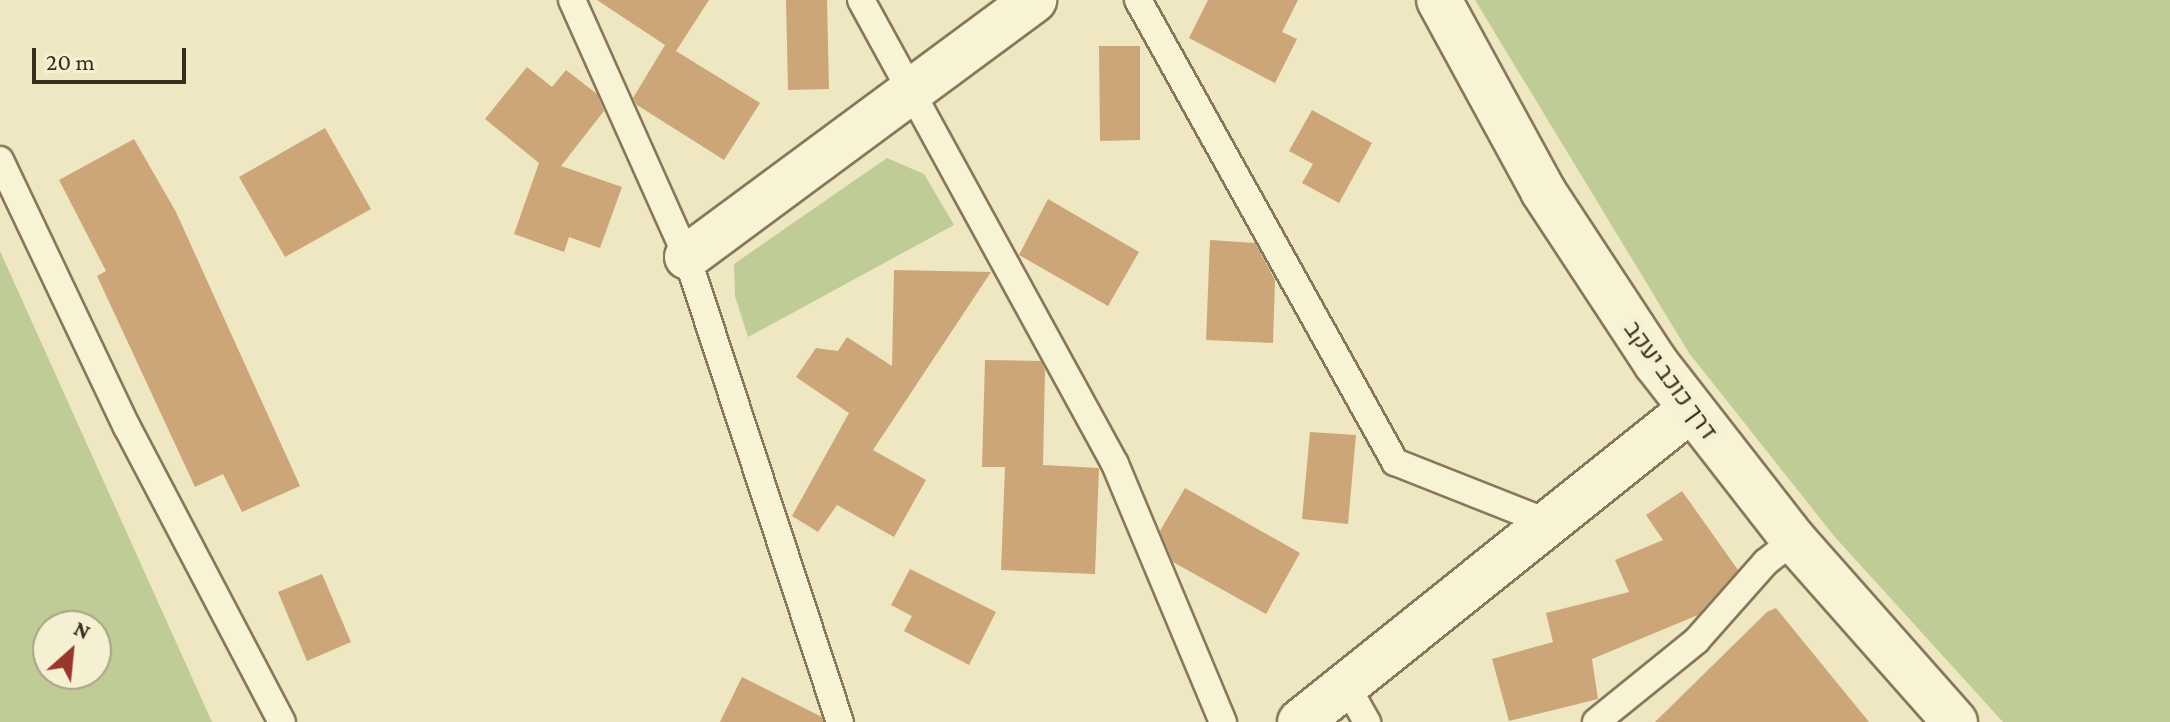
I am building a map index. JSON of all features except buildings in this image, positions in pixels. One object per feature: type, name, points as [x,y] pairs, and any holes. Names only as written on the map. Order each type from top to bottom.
[{"type":"street","points":[[687,257],[1034,0]]},
{"type":"street","name":"דרך כוכב יעקב","points":[[1439,0],[1543,191],[1691,409],[1794,540],[1955,722]]},
{"type":"street","points":[[1300,722],[1691,409]]},
{"type":"lane","points":[[572,0],[687,257],[840,722]]},
{"type":"lane","points":[[861,0],[1115,464],[1223,722]]},
{"type":"lane","points":[[1138,0],[1395,462],[1549,523]]},
{"type":"lane","points":[[0,160],[127,427],[282,722]]},
{"type":"lane","points":[[1596,722],[1696,641],[1766,562],[1794,540]]},
{"type":"lane","points":[[1346,685],[1367,722]]},
{"type":"green space","points":[[1475,0],[2170,0],[2170,722],[2003,722],[1834,536],[1689,353]]},
{"type":"green space","points":[[887,158],[924,174],[954,225],[748,337],[735,296],[734,264]]},
{"type":"green space","points":[[0,251],[212,722],[0,722]]}]
